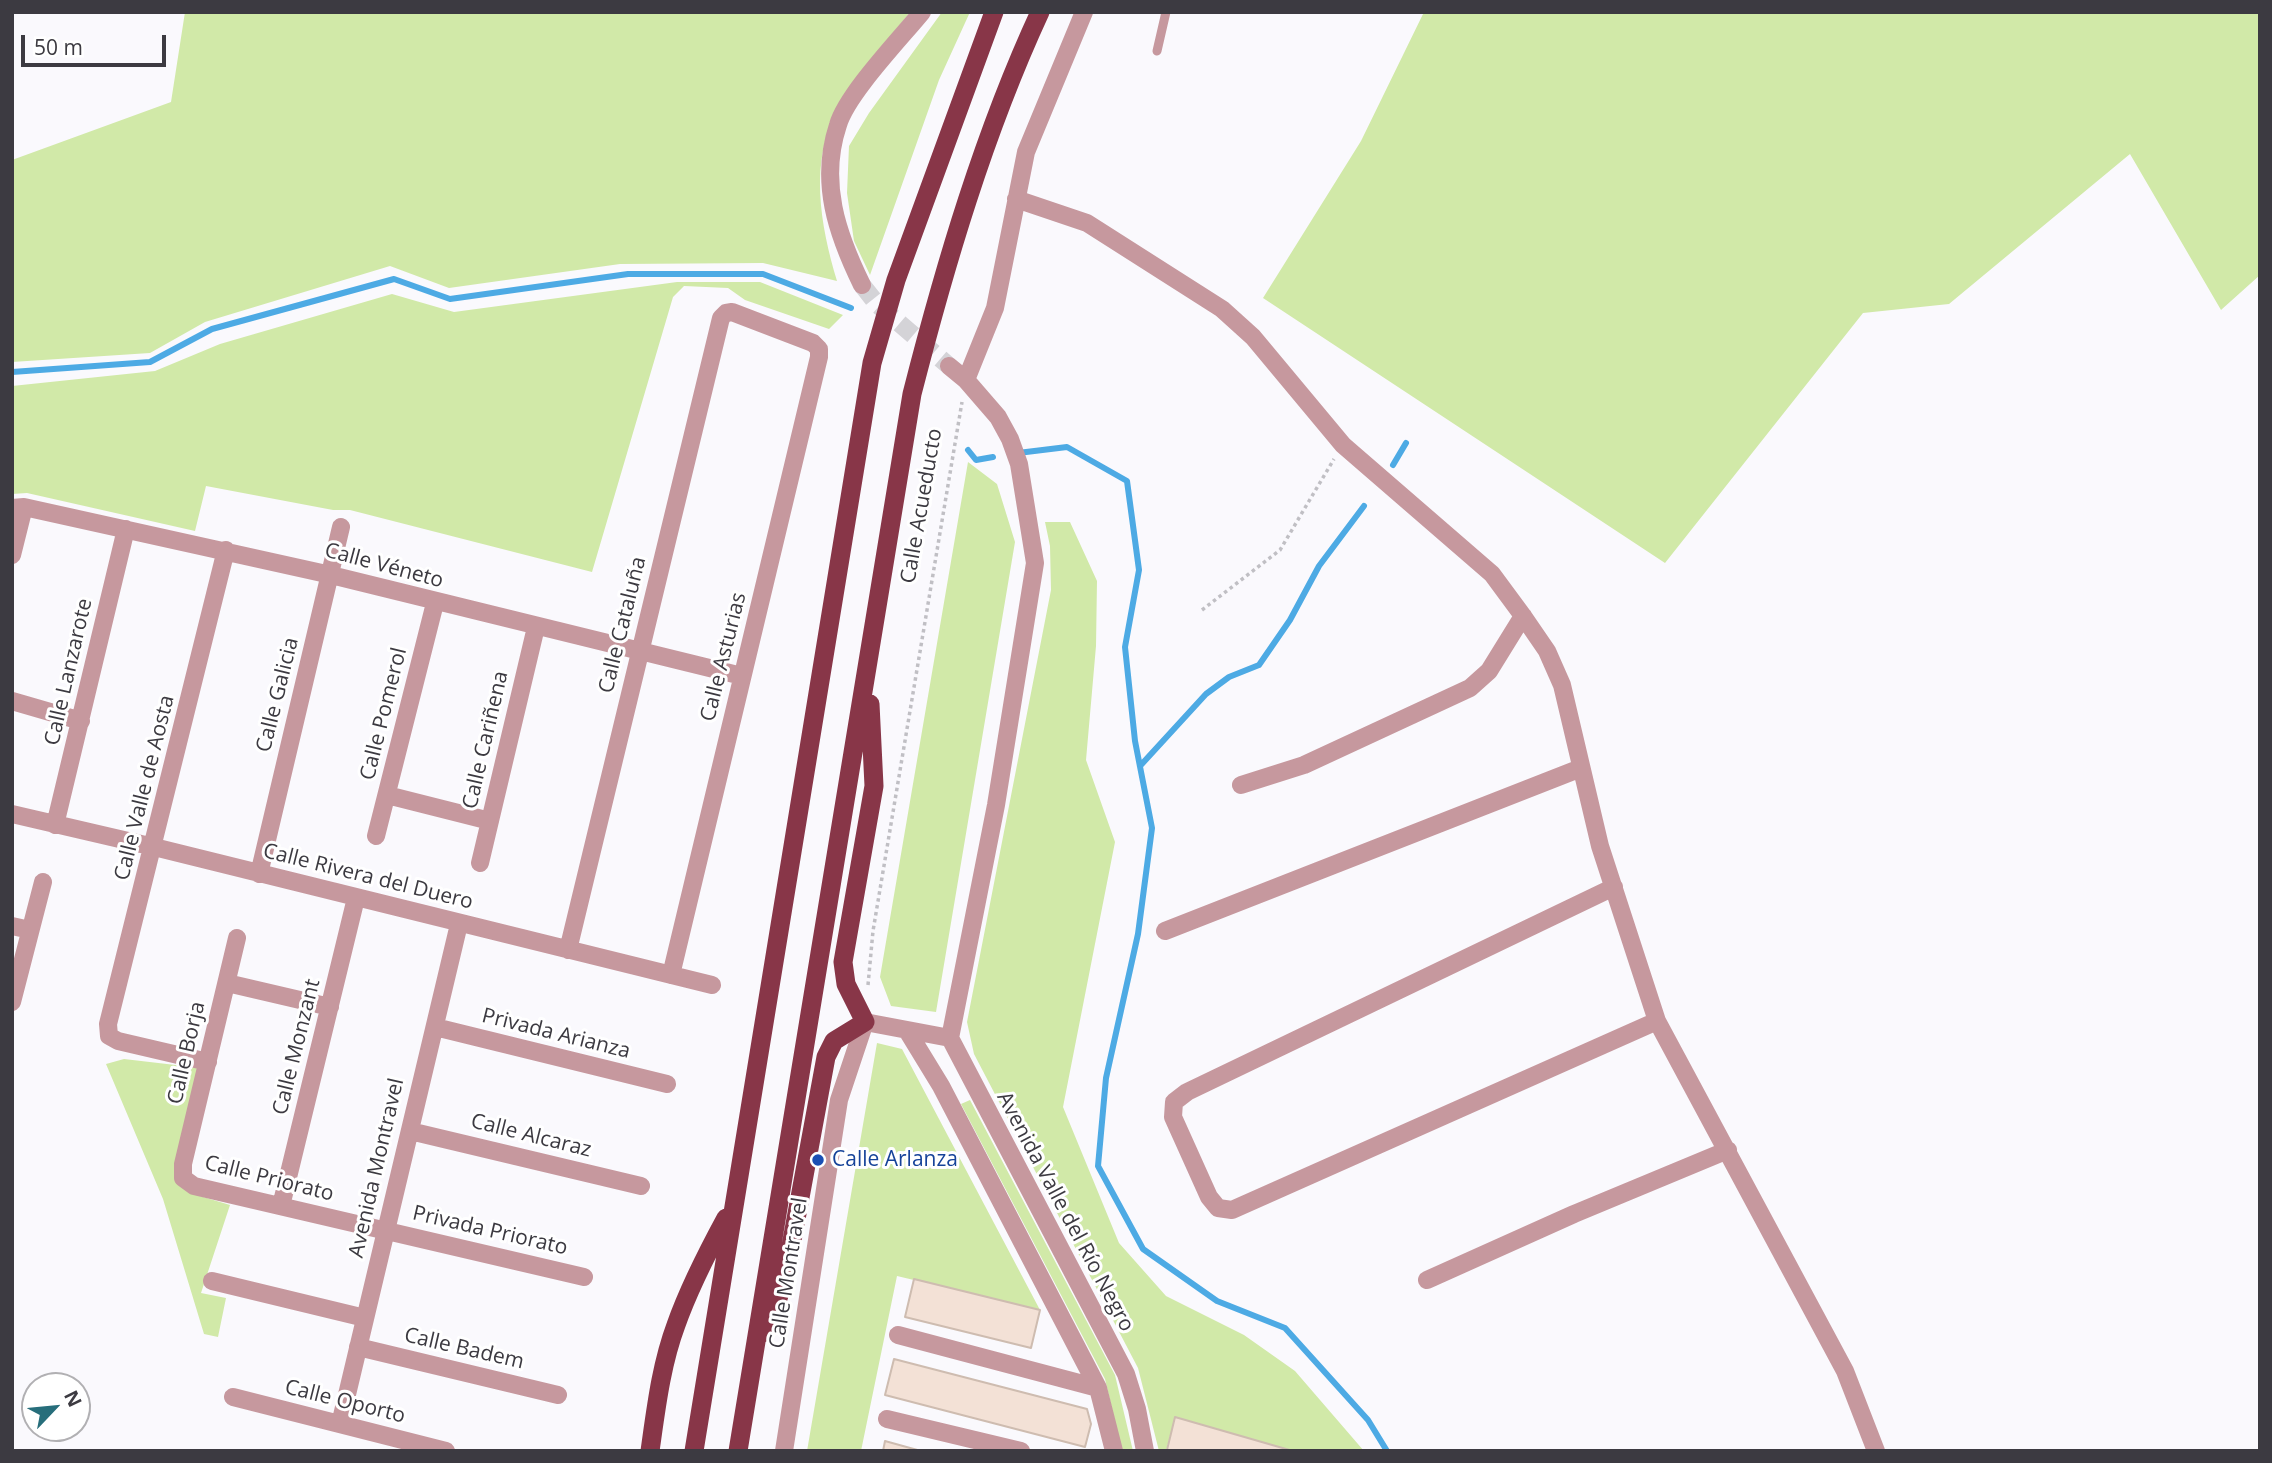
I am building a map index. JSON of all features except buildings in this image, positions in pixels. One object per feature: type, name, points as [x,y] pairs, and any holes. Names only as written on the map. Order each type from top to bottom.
[{"type":"highway","points":[[694,1451],[872,363],[896,280],[994,12]]},
{"type":"highway","points":[[738,1451],[912,394],[933,312],[1012,74],[1040,12]]},
{"type":"highway","points":[[753,1347],[775,1308],[783,1282],[826,1057],[834,1041],[865,1022],[846,984],[843,962],[874,786],[868,666]]},
{"type":"highway","points":[[650,1451],[660,1385],[675,1327],[698,1271],[733,1205]]},
{"type":"street","points":[[862,285],[840,241],[830,199],[831,162],[838,123],[855,96],[922,12]]},
{"type":"street","points":[[966,380],[995,308],[1026,152],[1084,12]]},
{"type":"street","points":[[1016,199],[1087,223],[1222,309],[1253,337],[1343,446],[1492,574],[1524,616],[1547,651],[1562,685],[1600,846],[1657,1021],[1845,1371],[1876,1451]]},
{"type":"street","name":"Calle Cataluña","points":[[568,950],[721,318],[732,312],[801,339],[819,349]]},
{"type":"street","name":"Calle Asturias","points":[[671,975],[819,349]]},
{"type":"street","points":[[865,1022],[950,1038],[996,804],[1035,564],[1019,464],[1010,439],[998,417],[966,380],[949,366]]},
{"type":"street","points":[[12,555],[18,508]]},
{"type":"street","name":"Calle Véneto","points":[[18,508],[331,575],[435,603],[742,676]]},
{"type":"street","name":"Calle Galicia","points":[[258,874],[341,527]]},
{"type":"street","name":"Calle Lanzarote","points":[[55,825],[126,529]]},
{"type":"street","name":"Calle Valle de Aosta","points":[[208,1062],[109,1037],[108,1024],[155,846],[226,551]]},
{"type":"street","name":"Calle Pomerol","points":[[376,836],[435,603]]},
{"type":"street","points":[[1241,785],[1304,765],[1470,688],[1489,671],[1524,616]]},
{"type":"street","name":"Calle Cariñena","points":[[480,863],[536,627]]},
{"type":"street","points":[[12,701],[81,721]]},
{"type":"street","points":[[1166,931],[1581,768]]},
{"type":"street","points":[[387,795],[490,821]]},
{"type":"street","name":"Calle Rivera del Duero","points":[[12,814],[155,846],[258,874],[712,985]]},
{"type":"street","points":[[12,1002],[43,882]]},
{"type":"street","points":[[1614,887],[1187,1092],[1174,1101],[1173,1117],[1209,1197],[1218,1208],[1231,1210],[1657,1021]]},
{"type":"street","name":"Calle Monzant","points":[[281,1206],[356,898]]},
{"type":"street","name":"Avenida Montravel","points":[[340,1424],[459,923]]},
{"type":"street","points":[[12,926],[30,930]]},
{"type":"street","name":"Calle Borja","points":[[183,1178],[183,1164],[237,938]]},
{"type":"street","points":[[227,984],[330,1007]]},
{"type":"street","name":"Calle Montravel","points":[[784,1451],[839,1100],[865,1022]]},
{"type":"street","name":"Privada Arianza","points":[[435,1027],[667,1084]]},
{"type":"street","points":[[908,1032],[941,1086],[1098,1388],[1114,1451]]},
{"type":"street","name":"Avenida Valle del Río Negro","points":[[950,1038],[967,1075],[1126,1374],[1137,1409],[1145,1451]]},
{"type":"street","points":[[941,1086],[958,1087],[967,1075]]},
{"type":"street","name":"Calle Alcaraz","points":[[410,1131],[641,1186]]},
{"type":"street","points":[[1427,1280],[1574,1214],[1728,1150]]},
{"type":"street","name":"Calle Priorato","points":[[183,1178],[194,1186],[386,1231]]},
{"type":"street","name":"Privada Priorato","points":[[386,1231],[584,1277]]},
{"type":"street","points":[[212,1281],[365,1318]]},
{"type":"street","points":[[898,1335],[1098,1388]]},
{"type":"street","name":"Calle Badem","points":[[358,1347],[558,1395]]},
{"type":"street","name":"Calle Oporto","points":[[233,1397],[446,1451]]},
{"type":"street","points":[[887,1419],[1021,1451]]},
{"type":"lane","points":[[1157,51],[1166,12]]},
{"type":"path","name":"Calle Acueducto","points":[[865,1022],[873,930],[966,380]]},
{"type":"path","points":[[1202,610],[1280,550],[1343,446]]},
{"type":"green space","points":[[185,12],[910,12],[853,83],[838,107],[823,149],[820,171],[822,215],[837,281],[763,263],[620,264],[449,288],[390,266],[205,322],[150,353],[12,362],[12,160],[171,102]]},
{"type":"green space","points":[[942,12],[970,12],[939,80],[870,275],[854,241],[847,193],[849,146],[869,113]]},
{"type":"green space","points":[[1424,12],[2260,12],[2260,275],[2221,310],[2130,154],[1949,304],[1863,313],[1665,563],[1263,298],[1361,141]]},
{"type":"green space","points":[[677,282],[760,282],[843,315],[829,329],[745,300],[728,288],[684,286],[673,297],[592,572],[350,510],[333,510],[206,486],[195,531],[27,493],[12,494],[12,386],[155,371],[220,344],[392,294],[454,312]]},
{"type":"green space","points":[[968,462],[997,484],[1015,542],[936,1012],[891,1006],[880,977]]},
{"type":"green space","points":[[1045,522],[1070,522],[1097,581],[1096,646],[1086,760],[1115,842],[1063,1107],[1119,1243],[1166,1296],[1244,1335],[1295,1371],[1364,1451],[1293,1451],[1175,1417],[1166,1451],[1159,1451],[1138,1368],[974,1054],[967,1022],[1051,590],[1050,546]]},
{"type":"green space","points":[[877,1043],[902,1049],[1040,1310],[897,1276],[861,1451],[807,1451]]},
{"type":"green space","points":[[124,1059],[201,1068],[174,1172],[190,1193],[230,1205],[201,1293],[226,1298],[218,1337],[204,1334],[163,1199],[106,1064]]},
{"type":"green space","points":[[970,1100],[1115,1375],[1133,1451],[1122,1451],[1105,1379],[961,1104]]},
{"type":"waterway","points":[[12,372],[150,362],[212,329],[394,279],[450,299],[628,274],[763,274],[851,308]]},
{"type":"waterway","points":[[1393,465],[1406,443]]},
{"type":"waterway","points":[[1018,453],[1067,447],[1127,481],[1139,570],[1125,647],[1135,741],[1152,828],[1138,934],[1106,1078],[1098,1166],[1143,1249],[1217,1301],[1285,1328],[1368,1420],[1387,1451]]},
{"type":"waterway","points":[[968,450],[976,460],[993,457]]},
{"type":"waterway","points":[[1140,766],[1206,694],[1229,677],[1259,665],[1290,620],[1319,566],[1364,506]]},
{"type":"tunnel","points":[[862,285],[877,304],[949,366]]},
{"type":"place","name":"Calle Arlanza","points":[[818,1160]]}]
